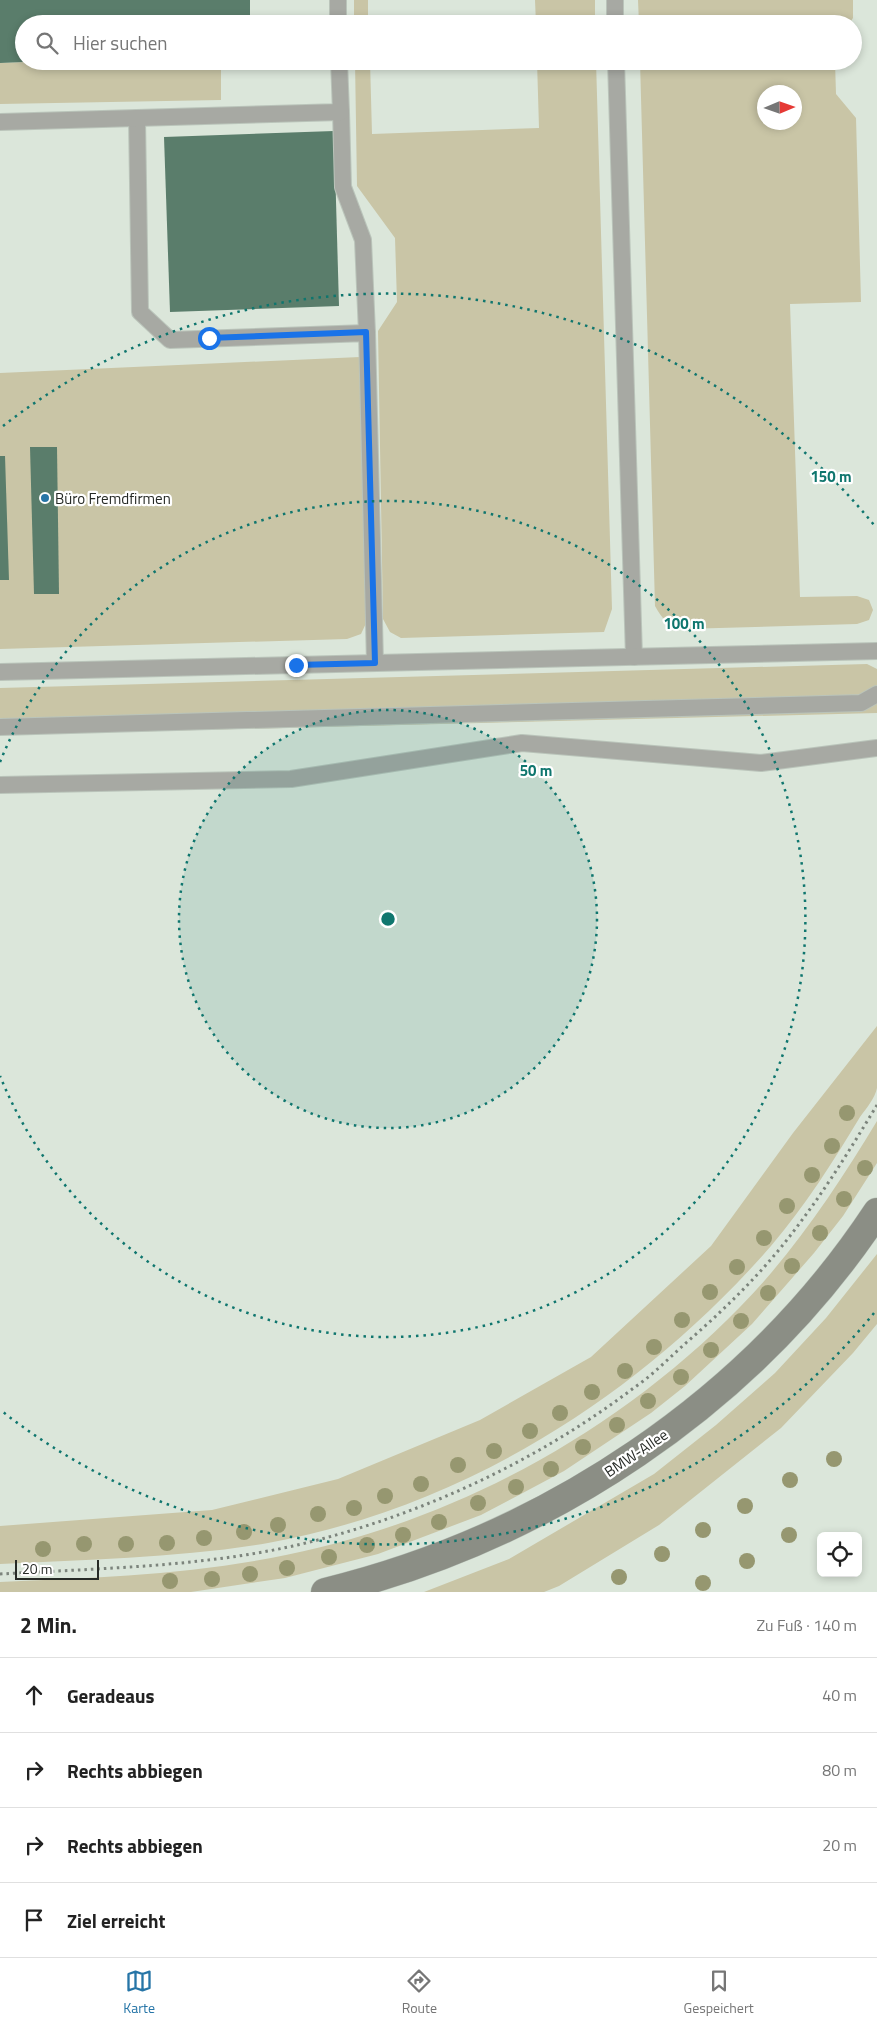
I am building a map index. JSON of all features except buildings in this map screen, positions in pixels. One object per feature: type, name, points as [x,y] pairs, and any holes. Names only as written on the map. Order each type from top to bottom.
[{"type":"main road","name":"BMW-Allee","points":[[325,1592],[370,1581],[492,1535],[573,1494],[643,1450],[705,1404],[762,1350],[813,1297],[877,1212]]},
{"type":"lane","points":[[338,0],[338,15]]},
{"type":"lane","points":[[615,0],[615,15]]},
{"type":"lane","points":[[339,70],[343,187],[363,240],[375,663]]},
{"type":"lane","points":[[616,70],[634,657]]},
{"type":"lane","points":[[0,122],[341,112]]},
{"type":"lane","points":[[137,118],[140,312],[170,340],[366,332]]},
{"type":"lane","points":[[0,672],[877,651]]},
{"type":"lane","points":[[0,727],[861,703],[877,694]]},
{"type":"lane","points":[[0,785],[290,779],[522,743],[761,763],[877,748]]},
{"type":"path","points":[[0,1574],[173,1564],[231,1557],[313,1542],[420,1507],[471,1485],[548,1446],[637,1386],[734,1300],[793,1233],[844,1160],[877,1104]]},
{"type":"shaded area","points":[[354,0],[368,0],[368,15],[354,15]]},
{"type":"shaded area","points":[[535,0],[595,0],[595,15],[536,15]]},
{"type":"shaded area","points":[[638,0],[853,0],[853,15],[639,15]]},
{"type":"shaded area","points":[[15,62],[15,70],[221,70],[221,100],[0,104],[0,63]]},
{"type":"shaded area","points":[[355,70],[370,70],[372,134],[539,128],[537,70],[596,70],[612,609],[604,632],[401,638],[390,632],[383,619],[378,331],[397,302],[395,238],[357,186]]},
{"type":"shaded area","points":[[640,70],[835,70],[836,94],[856,118],[861,302],[790,304],[800,597],[857,596],[869,600],[873,610],[869,620],[857,624],[683,629],[673,626],[666,621],[655,606]]},
{"type":"shaded area","points":[[360,357],[368,619],[361,634],[347,639],[0,649],[0,373]]},
{"type":"shaded area","points":[[867,664],[877,669],[877,713],[0,735],[0,688]]},
{"type":"shaded area","points":[[877,1026],[877,1088],[874,1096],[818,1183],[771,1246],[720,1300],[665,1350],[607,1396],[545,1437],[479,1472],[411,1502],[341,1526],[268,1543],[202,1552],[0,1564],[0,1526],[212,1510],[338,1479],[480,1420],[591,1357],[711,1246],[793,1133]]},
{"type":"shaded area","points":[[877,1121],[877,1163],[843,1216],[814,1253],[752,1324],[685,1386],[651,1413],[564,1471],[481,1515],[378,1554],[285,1578],[191,1592],[0,1592],[0,1582],[170,1572],[237,1564],[337,1543],[401,1523],[464,1498],[525,1468],[583,1434],[639,1396],[691,1353],[740,1307],[779,1264],[814,1218]]},
{"type":"shaded area","points":[[877,1254],[877,1324],[853,1353],[781,1428],[659,1525],[559,1586],[544,1592],[424,1592],[509,1559],[654,1474],[716,1425],[775,1373],[826,1318]]},
{"type":"place","name":"Büro Fremdfirmen","points":[[45,498]]},
{"type":"route","points":[[209,338],[366,332],[375,663],[296,665]]}]
